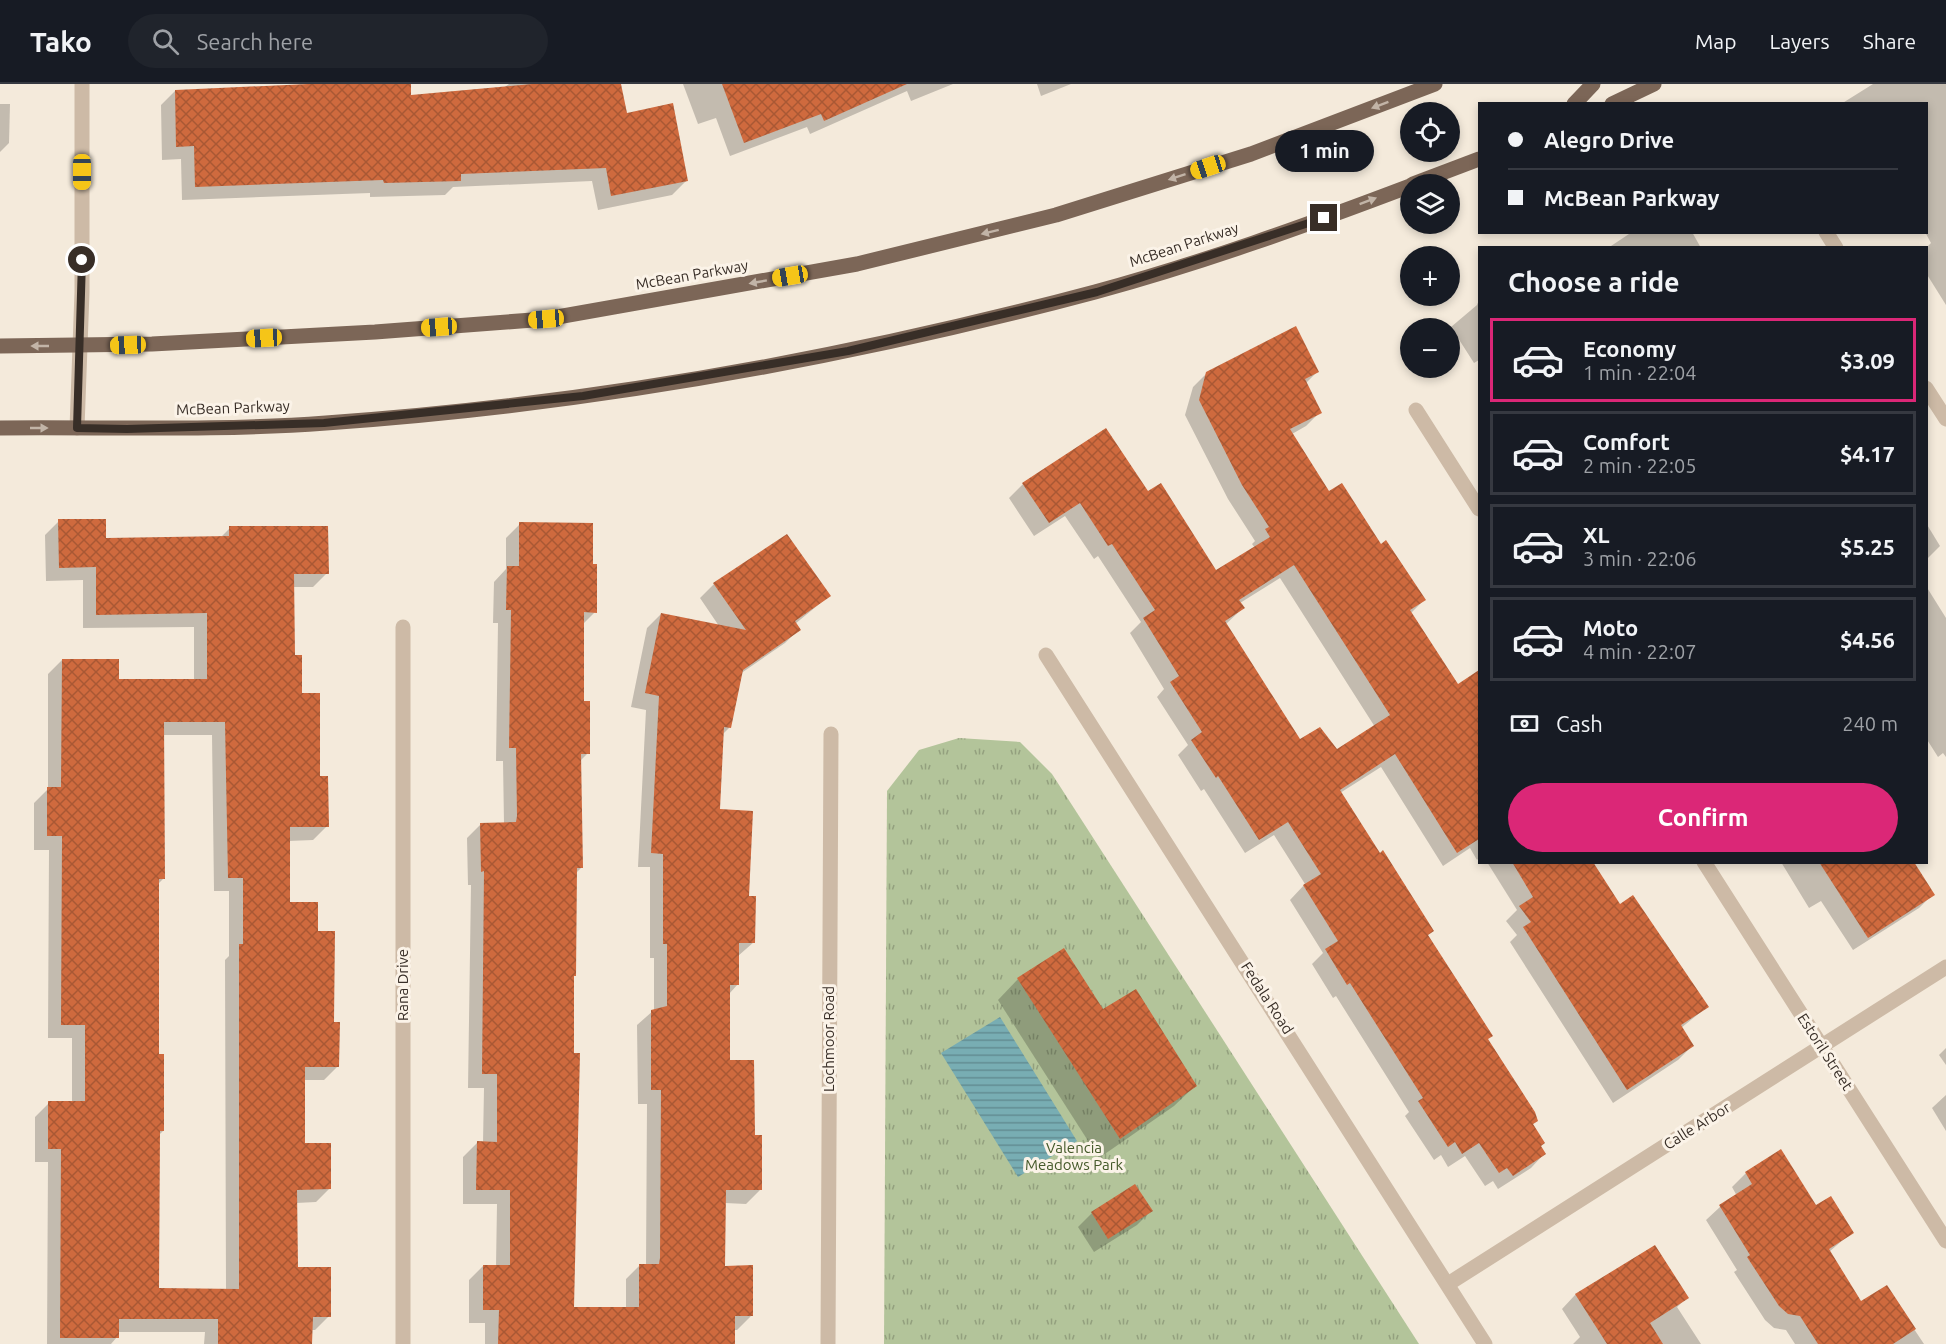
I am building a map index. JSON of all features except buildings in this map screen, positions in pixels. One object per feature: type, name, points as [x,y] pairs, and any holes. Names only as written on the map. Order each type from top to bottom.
[{"type":"main road","name":"McBean Parkway","points":[[0,346],[79,346],[375,332],[546,319],[857,264],[1056,215],[1251,154],[1435,84]]},
{"type":"main road","points":[[1576,102],[1593,84]]},
{"type":"main road","points":[[1616,102],[1654,84]]},
{"type":"main road","name":"McBean Parkway","points":[[1440,174],[1478,159]]},
{"type":"main road","name":"McBean Parkway","points":[[0,428],[127,429],[324,423],[583,396],[848,351],[1097,292],[1303,226],[1400,189]]},
{"type":"street","points":[[77,428],[82,84]]},
{"type":"street","points":[[1928,391],[1946,419]]},
{"type":"street","points":[[1416,410],[1478,507]]},
{"type":"street","name":"Rana Drive","points":[[403,627],[403,1344]]},
{"type":"street","name":"Fedala Road","points":[[1046,655],[1485,1344]]},
{"type":"street","name":"Lochmoor Road","points":[[828,1344],[831,734]]},
{"type":"street","name":"Estoril Street","points":[[1705,864],[1946,1241]]},
{"type":"street","name":"Calle Arbor","points":[[1448,1284],[1946,967]]},
{"type":"green space","name":"Valencia Meadows Park","points":[[959,738],[1020,742],[1052,774],[1419,1344],[884,1344],[887,791],[919,750]]},
{"type":"water","points":[[1000,1017],[1077,1141],[1018,1177],[941,1053]]},
{"type":"route","points":[[82,260],[77,428],[127,429],[324,423],[583,396],[848,351],[1097,292],[1324,218]]}]
